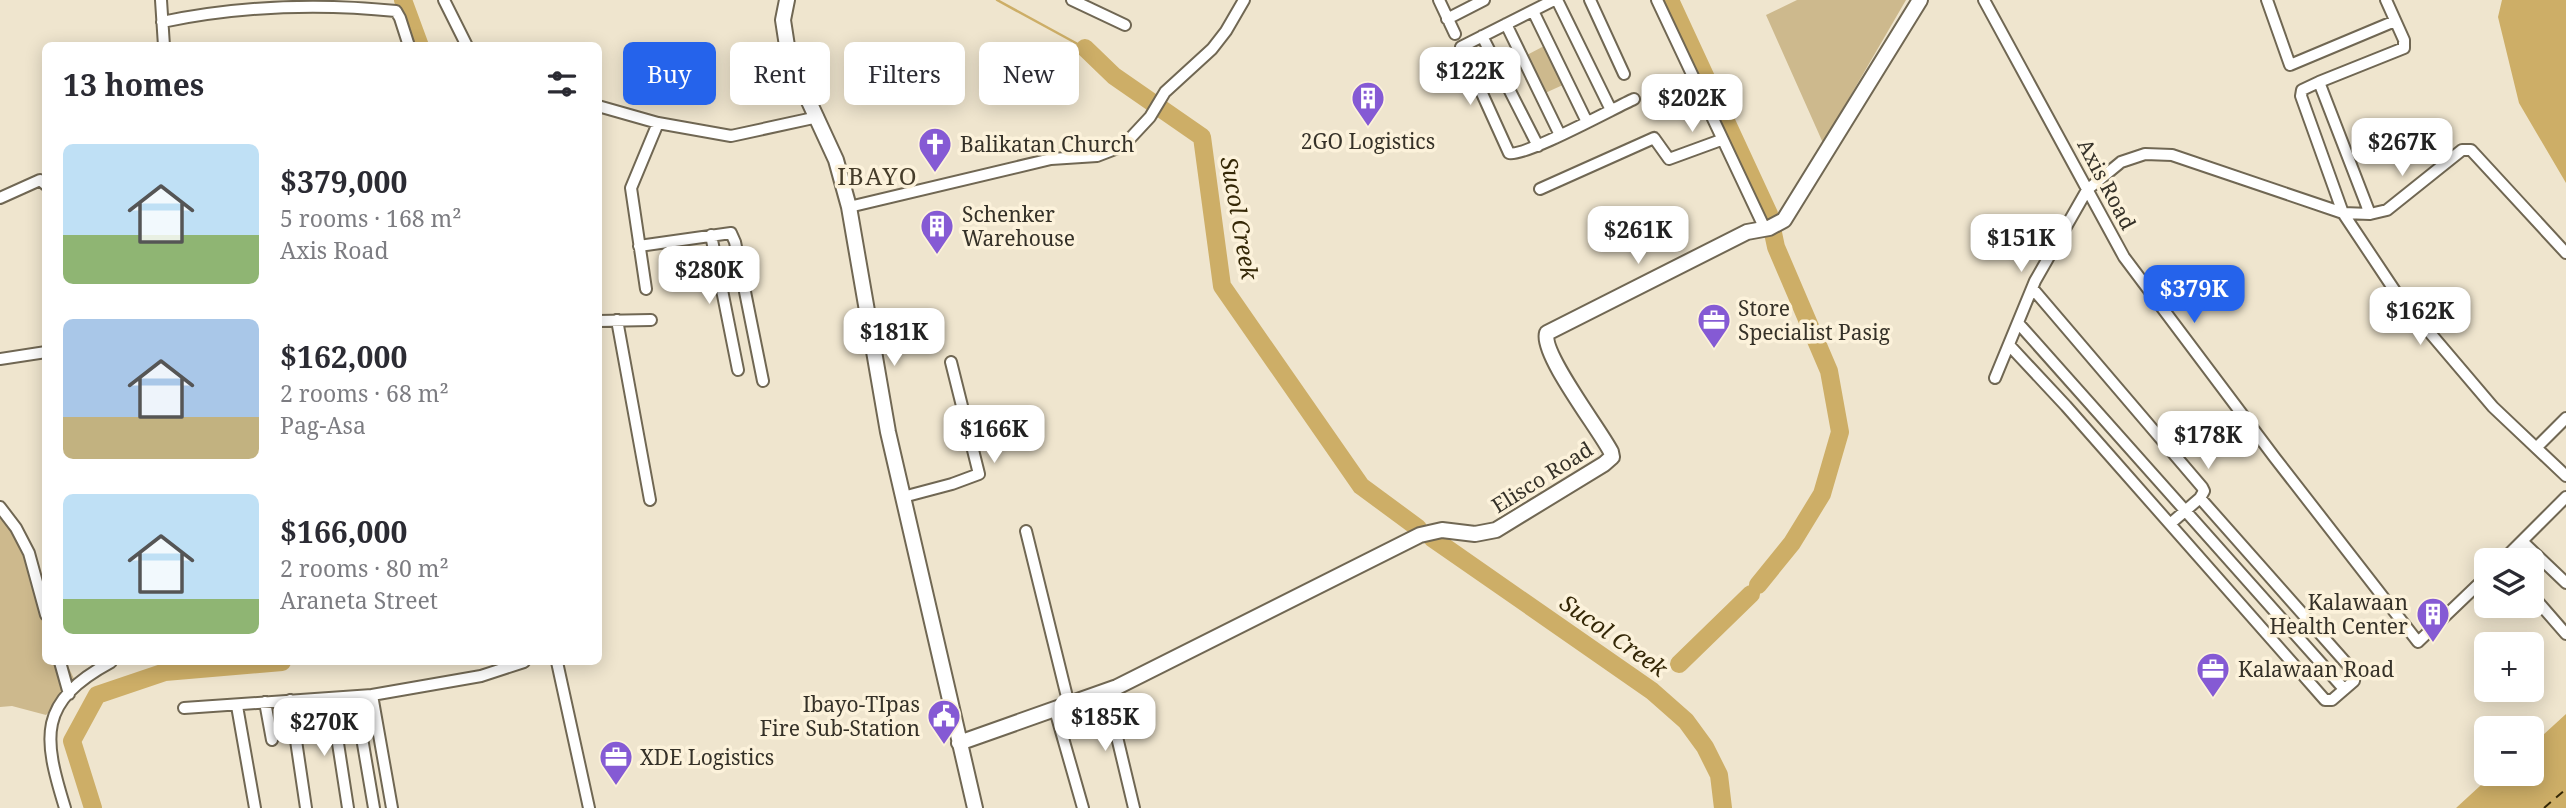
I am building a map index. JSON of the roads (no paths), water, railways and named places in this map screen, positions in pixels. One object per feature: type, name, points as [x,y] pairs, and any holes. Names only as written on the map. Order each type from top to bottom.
[{"type":"main road","points":[[786,0],[783,20],[787,46],[794,69],[836,160],[849,207],[888,432],[975,808]]},
{"type":"main road","points":[[1770,227],[1784,220],[1920,0]]},
{"type":"main road","name":"Elisco Road","points":[[959,743],[1069,705],[1161,667],[1420,536],[1443,530],[1475,534],[1496,530],[1604,464],[1612,457],[1611,452],[1560,370],[1546,342],[1547,333],[1747,232],[1770,227]]},
{"type":"street","points":[[161,0],[164,42]]},
{"type":"street","points":[[444,0],[465,42]]},
{"type":"street","points":[[1072,0],[1125,25]]},
{"type":"street","points":[[849,207],[1051,159],[1105,153],[1128,143],[1161,98],[1212,49],[1244,0]]},
{"type":"street","points":[[1439,0],[1455,34]]},
{"type":"street","points":[[1447,19],[1483,0]]},
{"type":"street","points":[[1611,110],[1556,0],[1461,47],[1509,153],[1514,155],[1538,146],[1634,99]]},
{"type":"street","points":[[1590,0],[1624,74]]},
{"type":"street","points":[[1657,0],[1721,140],[1770,227]]},
{"type":"street","name":"Axis Road","points":[[1984,0],[2124,257],[2418,642],[2474,588]]},
{"type":"street","points":[[2267,0],[2290,65],[2395,21]]},
{"type":"street","points":[[2386,0],[2404,40],[2404,48],[2302,90],[2301,96],[2343,213],[2397,294],[2425,328],[2494,407],[2566,476]]},
{"type":"street","points":[[162,22],[239,9],[307,6],[396,11],[409,42]]},
{"type":"street","points":[[1533,11],[1587,122]]},
{"type":"street","points":[[1506,24],[1560,135]]},
{"type":"street","points":[[1482,36],[1538,146]]},
{"type":"street","points":[[2319,82],[2371,214]]},
{"type":"street","points":[[602,110],[731,136],[818,117]]},
{"type":"street","points":[[646,289],[631,193],[632,183],[658,123]]},
{"type":"street","points":[[1540,189],[1654,138],[1669,159],[1721,140]]},
{"type":"street","points":[[1995,378],[2035,281],[2087,190],[2121,162],[2145,154],[2159,153],[2343,213],[2371,214],[2387,210],[2462,150],[2471,150],[2566,253]]},
{"type":"street","points":[[0,198],[33,181],[42,182]]},
{"type":"street","points":[[639,246],[728,232],[734,236],[764,382]]},
{"type":"street","points":[[711,235],[738,370]]},
{"type":"street","points":[[2033,289],[2202,486],[2204,491],[2200,498],[2170,524]]},
{"type":"street","points":[[617,320],[650,500]]},
{"type":"street","points":[[602,321],[651,320]]},
{"type":"street","points":[[2019,324],[2344,689]]},
{"type":"street","points":[[732,337],[754,333]]},
{"type":"street","points":[[2010,346],[2325,700],[2332,701],[2354,681],[2355,673],[2200,498]]},
{"type":"street","points":[[0,359],[42,353]]},
{"type":"street","points":[[903,497],[979,474],[951,362]]},
{"type":"street","points":[[2538,447],[2566,418]]},
{"type":"street","points":[[2515,548],[2566,497]]},
{"type":"street","points":[[0,508],[26,547],[42,599]]},
{"type":"street","points":[[1026,531],[1069,705]]},
{"type":"street","points":[[2522,541],[2566,583]]},
{"type":"street","points":[[2544,609],[2566,634]]},
{"type":"street","points":[[61,665],[69,694]]},
{"type":"street","points":[[65,808],[50,754],[51,723],[58,707],[69,694],[87,677],[106,665]]},
{"type":"street","points":[[184,708],[355,698],[481,676],[515,665]]},
{"type":"street","points":[[558,665],[589,808]]},
{"type":"street","points":[[1106,691],[1134,808]]},
{"type":"street","points":[[372,695],[393,808]]},
{"type":"street","points":[[331,698],[348,808]]},
{"type":"street","points":[[355,698],[374,808]]},
{"type":"street","points":[[290,700],[306,808]]},
{"type":"street","points":[[265,702],[272,740]]},
{"type":"street","points":[[237,706],[255,808]]},
{"type":"street","points":[[1055,710],[1083,808]]},
{"type":"waterway","points":[[403,0],[419,42]]},
{"type":"waterway","name":"Sucol Creek","points":[[997,0],[1085,48]]},
{"type":"waterway","points":[[1670,0],[1769,214],[1776,247],[1829,371],[1840,432],[1822,494],[1792,543],[1758,585]]},
{"type":"waterway","name":"Sucol Creek","points":[[1085,48],[1114,76],[1202,137],[1222,286],[1361,486],[1418,528]]},
{"type":"waterway","name":"Sucol Creek","points":[[1432,538],[1652,691],[1686,721],[1705,747],[1719,775],[1723,808]]},
{"type":"waterway","points":[[1679,664],[1751,594]]},
{"type":"waterway","points":[[93,808],[72,741],[97,695],[165,672],[247,665]]},
{"type":"place","name":"2GO Logistics","points":[[1368,128]]},
{"type":"place","name":"Balikatan Church","points":[[935,174]]},
{"type":"place","name":"Schenker Warehouse","points":[[937,256]]},
{"type":"place","name":"Store Specialist Pasig","points":[[1714,350]]},
{"type":"place","name":"Kalawaan Health Center","points":[[2433,644]]},
{"type":"place","name":"Kalawaan Road","points":[[2213,699]]},
{"type":"place","name":"Ibayo-TIpas Fire Sub-Station","points":[[944,746]]},
{"type":"place","name":"XDE Logistics","points":[[616,787]]},
{"type":"district","name":"IBAYO","points":[[878,175]]}]
